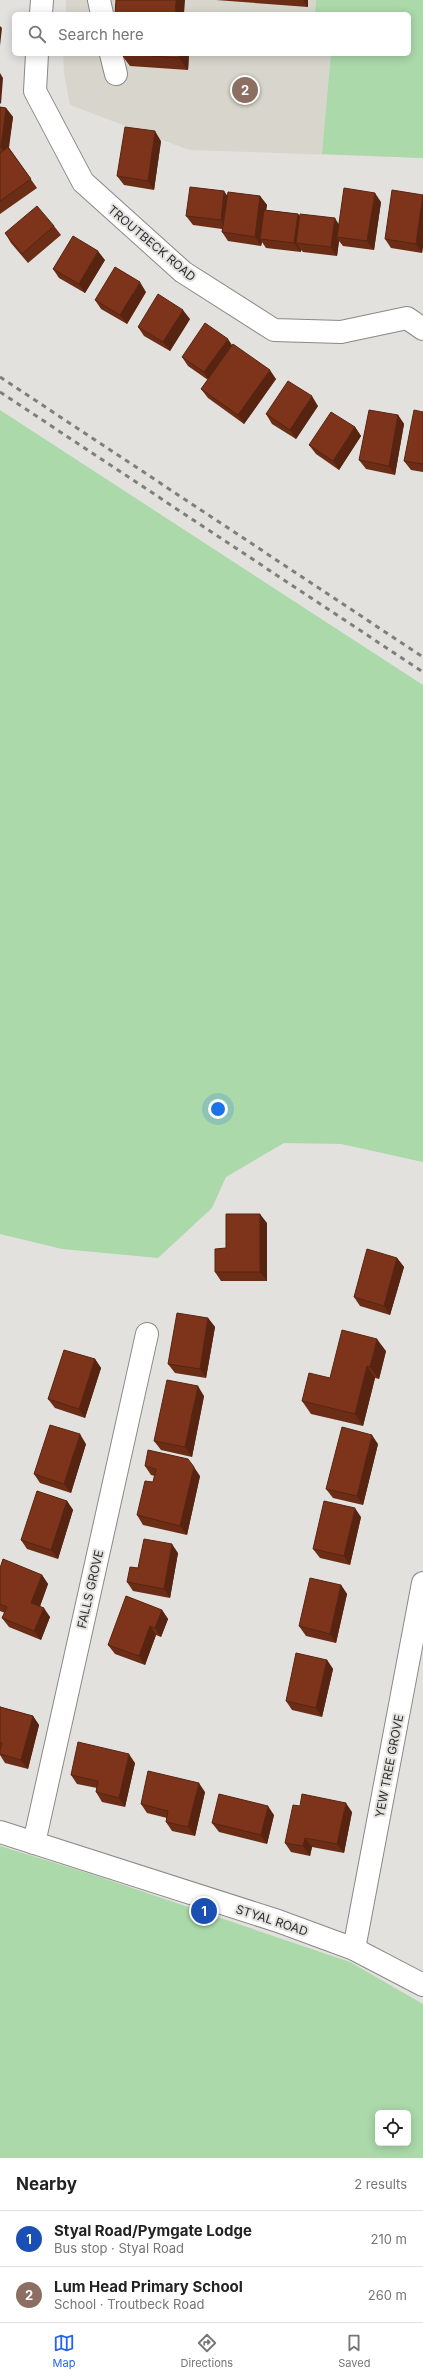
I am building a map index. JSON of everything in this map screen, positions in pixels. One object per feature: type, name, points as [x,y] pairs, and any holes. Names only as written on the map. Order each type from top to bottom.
[{"type":"street","points":[[41,12],[42,0]]},
{"type":"street","points":[[99,0],[102,12]]},
{"type":"street","name":"TROUTBECK ROAD","points":[[38,56],[34,91],[82,182],[183,272],[274,330],[341,332],[407,318],[423,329]]},
{"type":"street","name":"FALLS GROVE","points":[[34,1843],[147,1334]]},
{"type":"street","name":"YEW TREE GROVE","points":[[354,1949],[423,1583]]},
{"type":"street","name":"STYAL ROAD","points":[[0,1832],[278,1921],[354,1949],[423,1985]]},
{"type":"shaded area","points":[[66,0],[423,0],[423,158],[189,150],[70,105],[64,74],[63,56],[411,56],[411,12],[66,12]]},
{"type":"green space","points":[[316,0],[423,0],[423,158],[322,154],[331,56],[411,56],[411,12],[315,12]]},
{"type":"green space","points":[[0,410],[423,685],[423,1162],[341,1144],[284,1143],[226,1177],[212,1208],[158,1258],[62,1249],[0,1234]]},
{"type":"green space","points":[[0,1846],[94,1875],[350,1962],[423,2004],[423,2158],[0,2158]]},
{"type":"building","points":[[116,0],[176,0],[175,12],[115,12]]},
{"type":"building","points":[[153,56],[180,56],[179,58]]},
{"type":"building","points":[[0,107],[6,108],[1,147],[0,147]]},
{"type":"building","points":[[125,127],[155,131],[148,181],[117,176]]},
{"type":"building","points":[[8,147],[31,179],[0,201],[0,153]]},
{"type":"building","points":[[190,187],[224,191],[221,220],[186,216]]},
{"type":"building","points":[[344,188],[375,193],[367,241],[337,237]]},
{"type":"building","points":[[392,190],[423,195],[416,244],[385,239]]},
{"type":"building","points":[[228,192],[260,196],[255,237],[222,232]]},
{"type":"building","points":[[37,206],[54,226],[22,254],[5,233]]},
{"type":"building","points":[[264,210],[298,214],[294,243],[260,239]]},
{"type":"building","points":[[300,214],[335,218],[331,247],[296,243]]},
{"type":"building","points":[[73,236],[98,251],[79,284],[53,269]]},
{"type":"building","points":[[115,267],[140,282],[120,315],[95,300]]},
{"type":"building","points":[[158,294],[183,310],[163,342],[138,327]]},
{"type":"building","points":[[205,323],[228,339],[204,372],[182,357]]},
{"type":"building","points":[[233,344],[270,370],[238,415],[201,389]]},
{"type":"building","points":[[288,381],[312,396],[290,430],[266,414]]},
{"type":"building","points":[[369,410],[398,415],[389,466],[359,460]]},
{"type":"building","points":[[414,410],[423,412],[423,464],[404,461]]},
{"type":"building","points":[[331,412],[355,427],[333,461],[309,445]]},
{"type":"building","points":[[226,1214],[260,1214],[260,1272],[215,1272],[215,1249],[226,1248]]},
{"type":"building","points":[[367,1249],[397,1258],[384,1306],[354,1297]]},
{"type":"building","points":[[177,1313],[208,1318],[200,1369],[168,1364]]},
{"type":"building","points":[[342,1330],[377,1339],[370,1367],[367,1366],[355,1414],[302,1401],[309,1373],[330,1378]]},
{"type":"building","points":[[64,1350],[95,1359],[79,1409],[48,1399]]},
{"type":"building","points":[[167,1380],[198,1386],[185,1447],[154,1441]]},
{"type":"building","points":[[50,1425],[80,1434],[64,1484],[34,1474]]},
{"type":"building","points":[[342,1427],[372,1435],[357,1496],[326,1489]]},
{"type":"building","points":[[148,1450],[188,1459],[194,1467],[180,1526],[137,1515],[145,1481],[153,1482],[156,1469],[145,1466]]},
{"type":"building","points":[[37,1491],[67,1501],[51,1550],[21,1540]]},
{"type":"building","points":[[324,1501],[355,1508],[344,1556],[313,1549]]},
{"type":"building","points":[[144,1539],[172,1544],[164,1589],[127,1582],[130,1567],[138,1568]]},
{"type":"building","points":[[3,1559],[42,1575],[31,1603],[44,1608],[34,1631],[2,1618],[7,1607],[0,1604],[0,1568]]},
{"type":"building","points":[[310,1578],[341,1585],[330,1634],[299,1626]]},
{"type":"building","points":[[126,1596],[162,1610],[155,1628],[150,1626],[139,1656],[108,1645]]},
{"type":"building","points":[[296,1653],[327,1660],[316,1708],[286,1701]]},
{"type":"building","points":[[0,1707],[33,1716],[21,1760],[0,1754],[2,1743],[0,1743]]},
{"type":"building","points":[[78,1742],[129,1754],[119,1798],[96,1792],[98,1781],[71,1775]]},
{"type":"building","points":[[148,1771],[199,1783],[188,1827],[166,1822],[168,1811],[141,1804]]},
{"type":"building","points":[[219,1794],[268,1806],[261,1835],[212,1823]]},
{"type":"building","points":[[302,1794],[346,1803],[337,1844],[305,1838],[303,1846],[285,1843],[293,1805],[300,1806]]},
{"type":"railway","points":[[0,377],[423,657]]},
{"type":"railway","points":[[0,392],[423,672]]},
{"type":"place","name":"Lum Head Primary School","points":[[245,90]]},
{"type":"place","name":"Styal Road/Pymgate Lodge","points":[[204,1911]]}]
